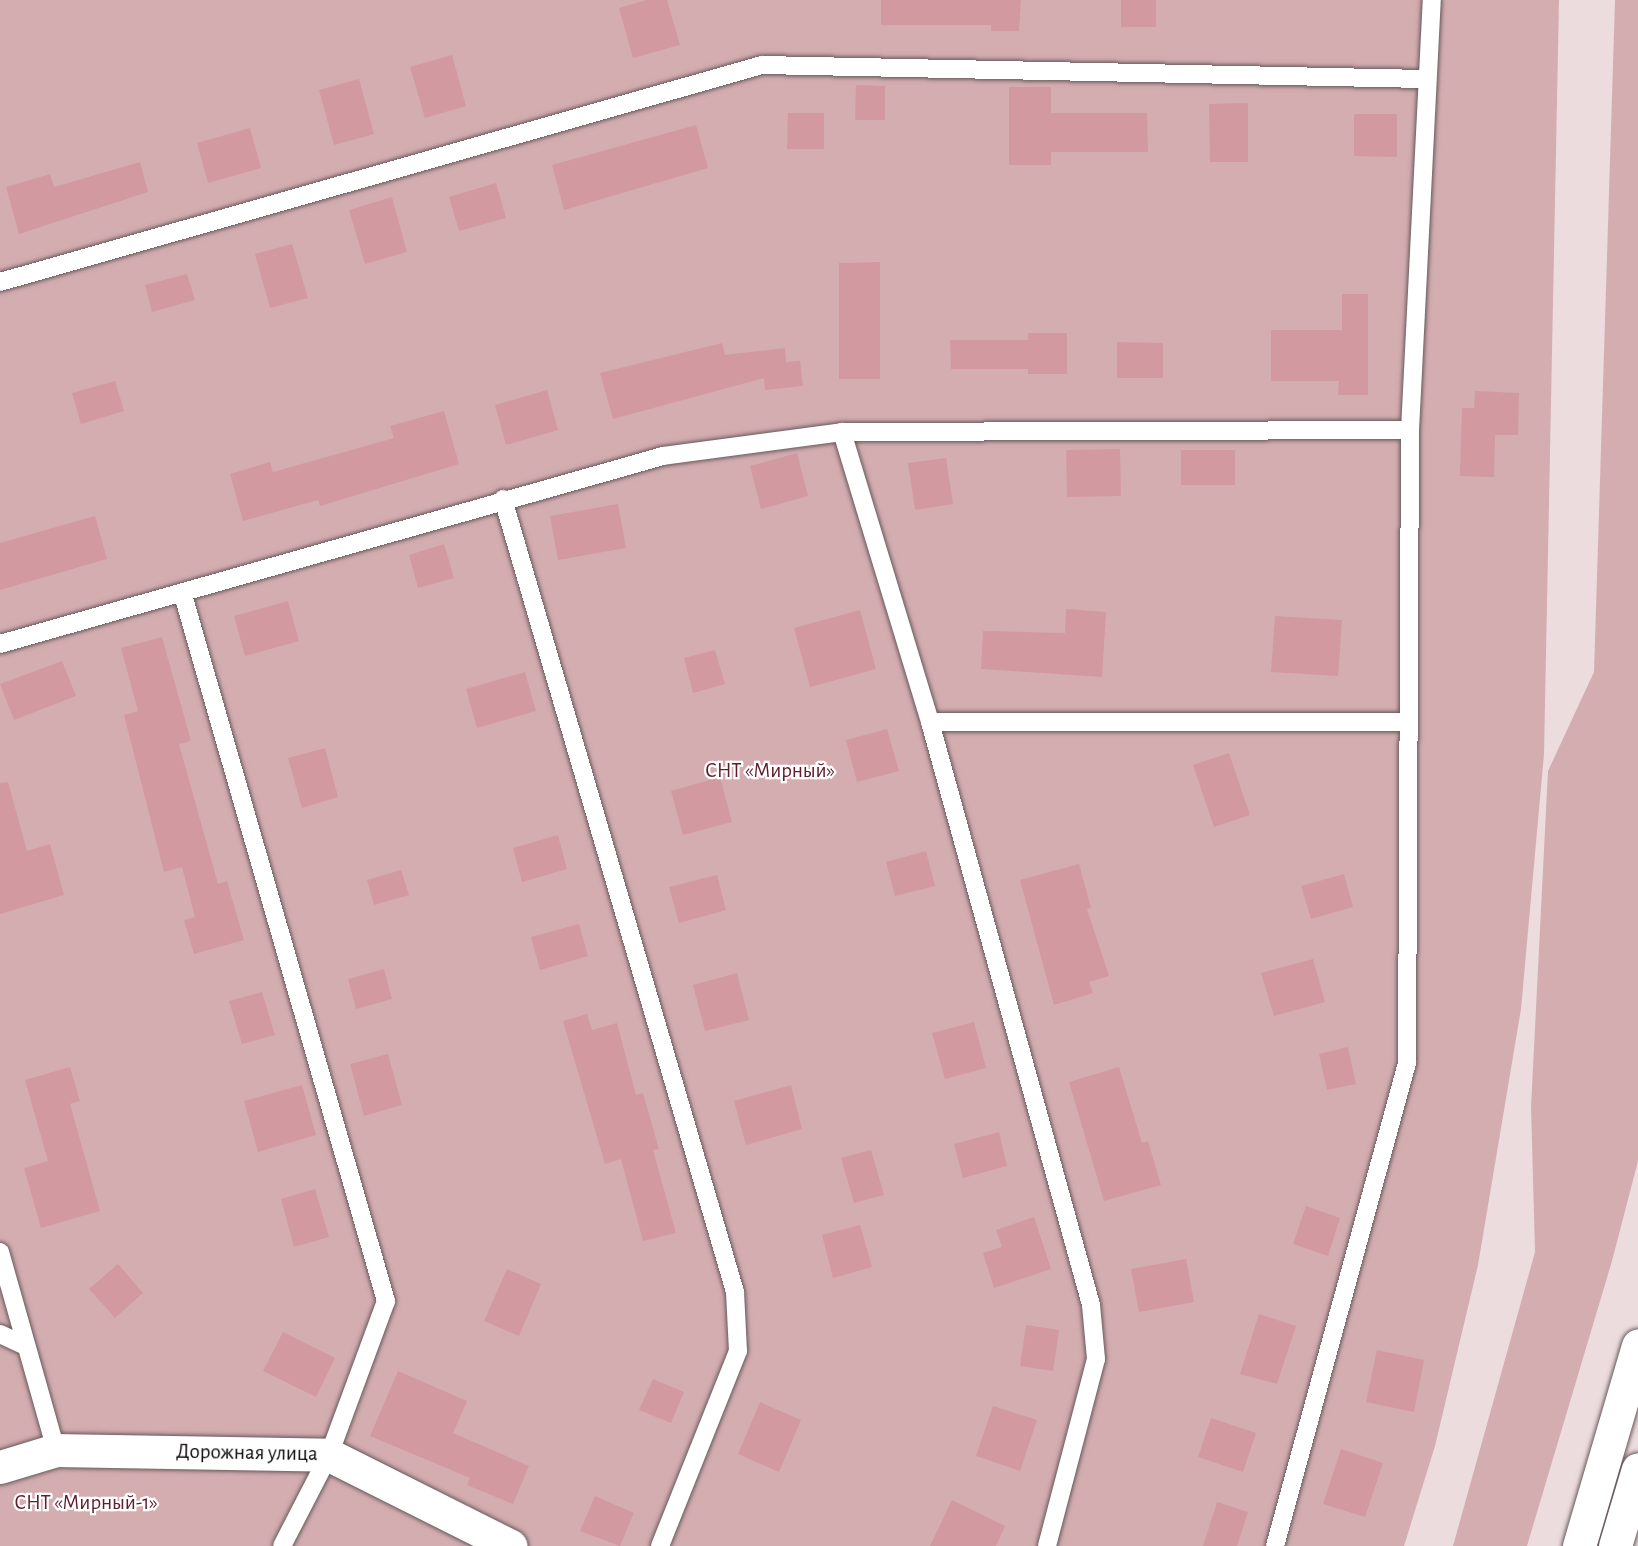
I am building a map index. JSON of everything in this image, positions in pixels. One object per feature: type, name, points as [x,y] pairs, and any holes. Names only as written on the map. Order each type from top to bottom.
[{"type":"street","points":[[1579,1546],[1638,1346]]},
{"type":"street","name":"Дорожная улица","points":[[0,1467],[56,1450],[328,1455],[511,1546]]},
{"type":"street","points":[[1615,1546],[1638,1469]]},
{"type":"lane","points":[[1275,1546],[1407,1063],[1410,430],[1426,79],[1432,0]]},
{"type":"lane","points":[[0,282],[762,65],[1426,79]]},
{"type":"lane","points":[[0,644],[183,595],[503,499],[663,456],[842,432],[1410,430]]},
{"type":"lane","points":[[842,432],[930,722],[1091,1305],[1096,1359],[1047,1546]]},
{"type":"lane","points":[[503,499],[735,1292],[738,1351],[660,1546]]},
{"type":"lane","points":[[183,595],[386,1301],[328,1455],[282,1546]]},
{"type":"lane","points":[[930,722],[1409,722]]},
{"type":"lane","points":[[0,1252],[56,1450]]},
{"type":"lane","points":[[0,1334],[26,1346]]},
{"type":"green space","name":"СНТ «Мирный»","points":[[0,0],[1559,0],[1544,754],[1521,1009],[1478,1265],[1435,1446],[1404,1546],[0,1546]]},
{"type":"green space","points":[[1615,0],[1638,0],[1638,1161],[1612,1261],[1527,1546],[1453,1546],[1535,1252],[1531,1107],[1548,771],[1594,672]]},
{"type":"building","points":[[646,0],[667,0],[680,45],[633,58],[619,8]]},
{"type":"building","points":[[881,0],[1021,0],[1019,31],[991,31],[991,25],[881,25]]},
{"type":"building","points":[[1121,0],[1156,0],[1156,27],[1121,27]]},
{"type":"building","points":[[452,55],[466,106],[425,118],[410,67]]},
{"type":"building","points":[[359,79],[374,134],[334,145],[319,90]]},
{"type":"building","points":[[856,85],[885,86],[885,120],[855,120]]},
{"type":"building","points":[[1009,87],[1051,87],[1051,113],[1147,113],[1148,152],[1051,152],[1051,165],[1009,165]]},
{"type":"building","points":[[1248,103],[1248,162],[1210,162],[1209,104]]},
{"type":"building","points":[[788,113],[824,113],[824,149],[787,149]]},
{"type":"building","points":[[1354,114],[1397,114],[1397,157],[1354,156]]},
{"type":"building","points":[[696,125],[708,168],[564,210],[552,165]]},
{"type":"building","points":[[250,128],[261,168],[208,183],[197,143]]},
{"type":"building","points":[[140,162],[148,192],[19,234],[6,187],[50,174],[54,187]]},
{"type":"building","points":[[496,183],[506,218],[459,231],[449,197]]},
{"type":"building","points":[[392,197],[407,252],[365,264],[349,210]]},
{"type":"building","points":[[292,244],[308,298],[270,308],[255,254]]},
{"type":"building","points":[[880,262],[880,379],[839,379],[839,263]]},
{"type":"building","points":[[187,274],[195,300],[152,312],[145,285]]},
{"type":"building","points":[[1342,294],[1368,294],[1368,395],[1338,395],[1339,381],[1271,381],[1271,330],[1342,330]]},
{"type":"building","points":[[1028,333],[1067,333],[1067,374],[1028,374],[1028,369],[951,369],[950,340],[1028,340]]},
{"type":"building","points":[[1117,342],[1163,343],[1163,378],[1117,378]]},
{"type":"building","points":[[722,343],[725,355],[785,348],[786,362],[800,361],[803,386],[765,390],[764,378],[613,419],[600,373]]},
{"type":"building","points":[[115,381],[124,411],[81,424],[72,393]]},
{"type":"building","points":[[547,390],[558,430],[506,445],[495,405]]},
{"type":"building","points":[[1475,391],[1519,393],[1518,435],[1495,435],[1494,477],[1460,476],[1462,408],[1474,408]]},
{"type":"building","points":[[444,411],[459,464],[320,506],[318,500],[243,521],[230,474],[270,462],[273,472],[394,438],[390,426]]},
{"type":"building","points":[[1120,449],[1121,496],[1067,497],[1066,450]]},
{"type":"building","points":[[1181,450],[1235,450],[1235,485],[1181,485]]},
{"type":"building","points":[[797,453],[808,496],[761,509],[750,466]]},
{"type":"building","points":[[946,458],[953,504],[915,510],[908,463]]},
{"type":"building","points":[[618,504],[626,548],[558,560],[550,516]]},
{"type":"building","points":[[95,516],[107,559],[0,590],[0,543]]},
{"type":"building","points":[[444,544],[454,578],[418,588],[409,555]]},
{"type":"building","points":[[288,601],[299,641],[245,656],[234,616]]},
{"type":"building","points":[[1066,609],[1106,612],[1102,677],[981,669],[983,631],[1065,633]]},
{"type":"building","points":[[860,610],[876,669],[810,687],[794,628]]},
{"type":"building","points":[[1275,616],[1342,620],[1338,676],[1271,672]]},
{"type":"building","points":[[162,637],[191,741],[179,744],[218,884],[227,881],[244,940],[194,954],[184,920],[195,917],[182,867],[164,872],[124,715],[138,711],[121,648]]},
{"type":"building","points":[[715,650],[725,684],[693,693],[684,658]]},
{"type":"building","points":[[62,661],[76,696],[14,720],[0,684]]},
{"type":"building","points":[[525,672],[536,711],[477,728],[466,689]]},
{"type":"building","points":[[887,729],[899,771],[857,782],[846,740]]},
{"type":"building","points":[[325,748],[338,797],[302,808],[288,758]]},
{"type":"building","points":[[1229,753],[1250,815],[1214,827],[1193,765]]},
{"type":"building","points":[[720,777],[732,822],[683,835],[671,791]]},
{"type":"building","points":[[8,782],[27,851],[50,844],[64,895],[0,914],[0,783]]},
{"type":"building","points":[[558,835],[567,869],[522,882],[513,848]]},
{"type":"building","points":[[926,851],[935,886],[895,896],[886,862]]},
{"type":"building","points":[[1079,864],[1091,908],[1087,909],[1109,976],[1089,982],[1093,993],[1054,1005],[1020,880]]},
{"type":"building","points":[[401,870],[409,895],[374,905],[367,880]]},
{"type":"building","points":[[1344,874],[1353,907],[1311,919],[1301,886]]},
{"type":"building","points":[[717,875],[726,910],[679,923],[669,887]]},
{"type":"building","points":[[579,924],[588,956],[540,970],[531,937]]},
{"type":"building","points":[[1313,959],[1325,1002],[1274,1016],[1261,973]]},
{"type":"building","points":[[384,969],[392,999],[356,1009],[348,979]]},
{"type":"building","points":[[737,973],[749,1020],[705,1031],[693,985]]},
{"type":"building","points":[[262,992],[275,1035],[242,1044],[229,1001]]},
{"type":"building","points":[[587,1014],[592,1030],[617,1023],[636,1095],[643,1093],[659,1149],[653,1150],[676,1233],[643,1241],[621,1159],[605,1164],[563,1021]]},
{"type":"building","points":[[974,1022],[986,1068],[945,1079],[932,1033]]},
{"type":"building","points":[[1348,1047],[1356,1084],[1327,1090],[1319,1054]]},
{"type":"building","points":[[388,1054],[402,1105],[364,1116],[350,1064]]},
{"type":"building","points":[[70,1067],[80,1101],[70,1104],[100,1211],[41,1228],[24,1168],[48,1161],[25,1080]]},
{"type":"building","points":[[1119,1067],[1142,1143],[1148,1141],[1161,1185],[1104,1201],[1069,1082]]},
{"type":"building","points":[[302,1085],[316,1135],[258,1152],[244,1101]]},
{"type":"building","points":[[791,1085],[802,1129],[746,1145],[734,1101]]},
{"type":"building","points":[[999,1132],[1007,1166],[963,1178],[954,1144]]},
{"type":"building","points":[[871,1150],[884,1195],[854,1203],[841,1158]]},
{"type":"building","points":[[315,1189],[329,1237],[294,1247],[281,1199]]},
{"type":"building","points":[[1306,1206],[1340,1218],[1328,1256],[1293,1244]]},
{"type":"building","points":[[1034,1217],[1051,1269],[994,1288],[983,1253],[1002,1247],[996,1230]]},
{"type":"building","points":[[860,1225],[872,1267],[833,1278],[822,1235]]},
{"type":"building","points":[[1186,1259],[1194,1302],[1139,1312],[1131,1269]]},
{"type":"building","points":[[118,1264],[143,1293],[115,1318],[89,1289]]},
{"type":"building","points":[[507,1269],[541,1284],[519,1336],[484,1321]]},
{"type":"building","points":[[1259,1314],[1296,1326],[1277,1384],[1240,1374]]},
{"type":"building","points":[[1026,1325],[1059,1330],[1053,1371],[1020,1366]]},
{"type":"building","points":[[283,1332],[335,1358],[316,1397],[263,1371]]},
{"type":"building","points":[[1377,1350],[1424,1360],[1414,1412],[1366,1402]]},
{"type":"building","points":[[398,1371],[467,1401],[453,1433],[529,1466],[513,1504],[467,1485],[470,1478],[370,1436]]},
{"type":"building","points":[[653,1379],[684,1392],[671,1423],[639,1410]]},
{"type":"building","points":[[760,1402],[801,1420],[779,1472],[738,1454]]},
{"type":"building","points":[[993,1406],[1037,1420],[1020,1471],[976,1456]]},
{"type":"building","points":[[1211,1418],[1256,1433],[1243,1472],[1198,1457]]},
{"type":"building","points":[[1341,1449],[1383,1463],[1365,1517],[1323,1504]]},
{"type":"building","points":[[595,1496],[634,1513],[620,1546],[580,1531]]},
{"type":"building","points":[[952,1500],[1005,1526],[996,1546],[930,1546]]},
{"type":"building","points":[[1217,1502],[1248,1512],[1237,1546],[1203,1546]]},
{"type":"park label","name":"СНТ «Мирный-1»","points":[[86,1503]]}]
